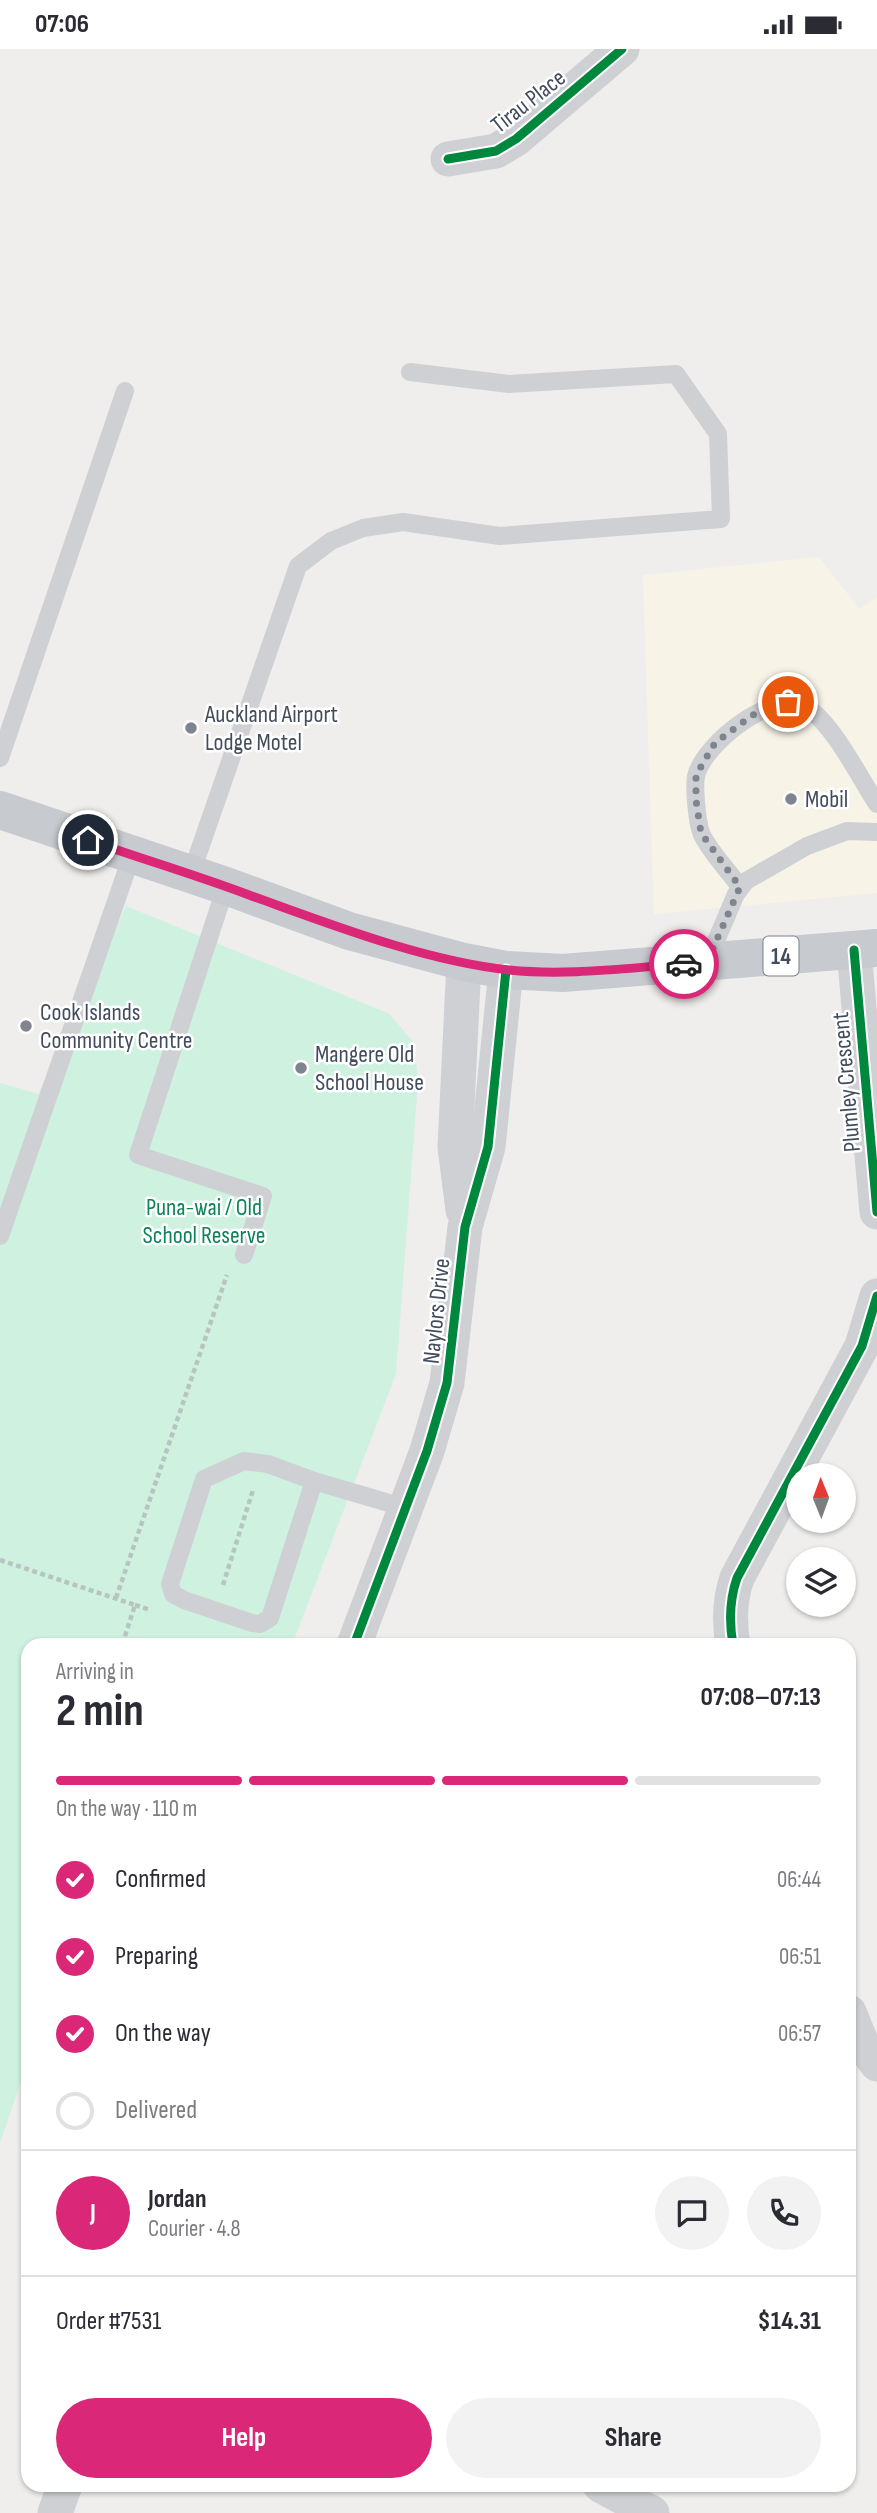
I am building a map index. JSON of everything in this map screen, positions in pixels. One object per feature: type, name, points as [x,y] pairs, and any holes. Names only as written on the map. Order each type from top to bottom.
[{"type":"main road","name":"14","points":[[0,810],[349,931],[464,962],[506,969],[563,974],[866,949]]},
{"type":"street","name":"Tirau Place","points":[[448,159],[496,151],[516,139],[622,49]]},
{"type":"street","name":"Plumley Crescent","points":[[866,949],[877,1212]]},
{"type":"street","name":"Naylors Drive","points":[[464,962],[455,1147],[465,1227]]},
{"type":"street","name":"Naylors Drive","points":[[357,1638],[428,1451],[447,1383],[465,1227],[488,1147],[506,969]]},
{"type":"street","points":[[732,1638],[731,1594],[743,1563],[862,1346],[877,1296]]},
{"type":"street","points":[[856,2029],[862,2044],[877,2064]]},
{"type":"street","points":[[55,2513],[62,2492]]},
{"type":"street","points":[[613,2492],[652,2513]]},
{"type":"lane","points":[[244,1255],[263,1196],[138,1155],[208,880],[299,566],[331,541],[363,527],[403,523],[500,536],[721,519],[718,433],[676,374],[509,384],[410,372]]},
{"type":"lane","points":[[0,758],[125,391]]},
{"type":"lane","points":[[740,887],[701,833],[696,800],[696,775],[715,743],[757,712],[788,702],[806,706],[823,720],[877,804]]},
{"type":"lane","points":[[707,962],[740,887],[807,846],[847,831],[877,832]]},
{"type":"lane","points":[[0,1236],[132,856]]},
{"type":"lane","points":[[314,1481],[270,1618],[253,1623],[173,1594],[170,1584],[204,1479],[244,1461],[268,1464],[314,1481],[406,1508]]},
{"type":"path","points":[[116,1598],[233,1259],[244,1255]]},
{"type":"path","points":[[213,1475],[254,1491],[215,1611]]},
{"type":"path","points":[[0,1560],[135,1605],[124,1638]]},
{"type":"shaded area","points":[[819,557],[859,609],[877,597],[877,893],[654,914],[643,575]]},
{"type":"green space","name":"Puna-wai / Old School Reserve","points":[[126,906],[390,1014],[414,1043],[418,1082],[396,1374],[295,1638],[21,1638],[21,2082],[0,2143],[0,1083],[38,1094]]},
{"type":"cycle path","points":[[448,159],[496,151],[516,139],[622,49]]},
{"type":"cycle path","points":[[854,950],[877,1212]]},
{"type":"cycle path","points":[[357,1638],[427,1451],[447,1383],[465,1227],[488,1147],[506,970]]},
{"type":"cycle path","points":[[732,1638],[732,1595],[737,1578],[862,1346],[877,1296]]},
{"type":"way so far","points":[[684,964],[707,962],[740,887],[701,833],[696,800],[696,775],[715,743],[757,712],[788,702]]},
{"type":"place","name":"Auckland Airport Lodge Motel","points":[[191,728]]},
{"type":"place","name":"Mobil","points":[[791,799]]},
{"type":"place","name":"Cook Islands Community Centre","points":[[26,1026]]},
{"type":"place","name":"Mangere Old School House","points":[[301,1068]]},
{"type":"route","points":[[88,840],[349,931],[464,962],[563,974],[684,964]]}]
